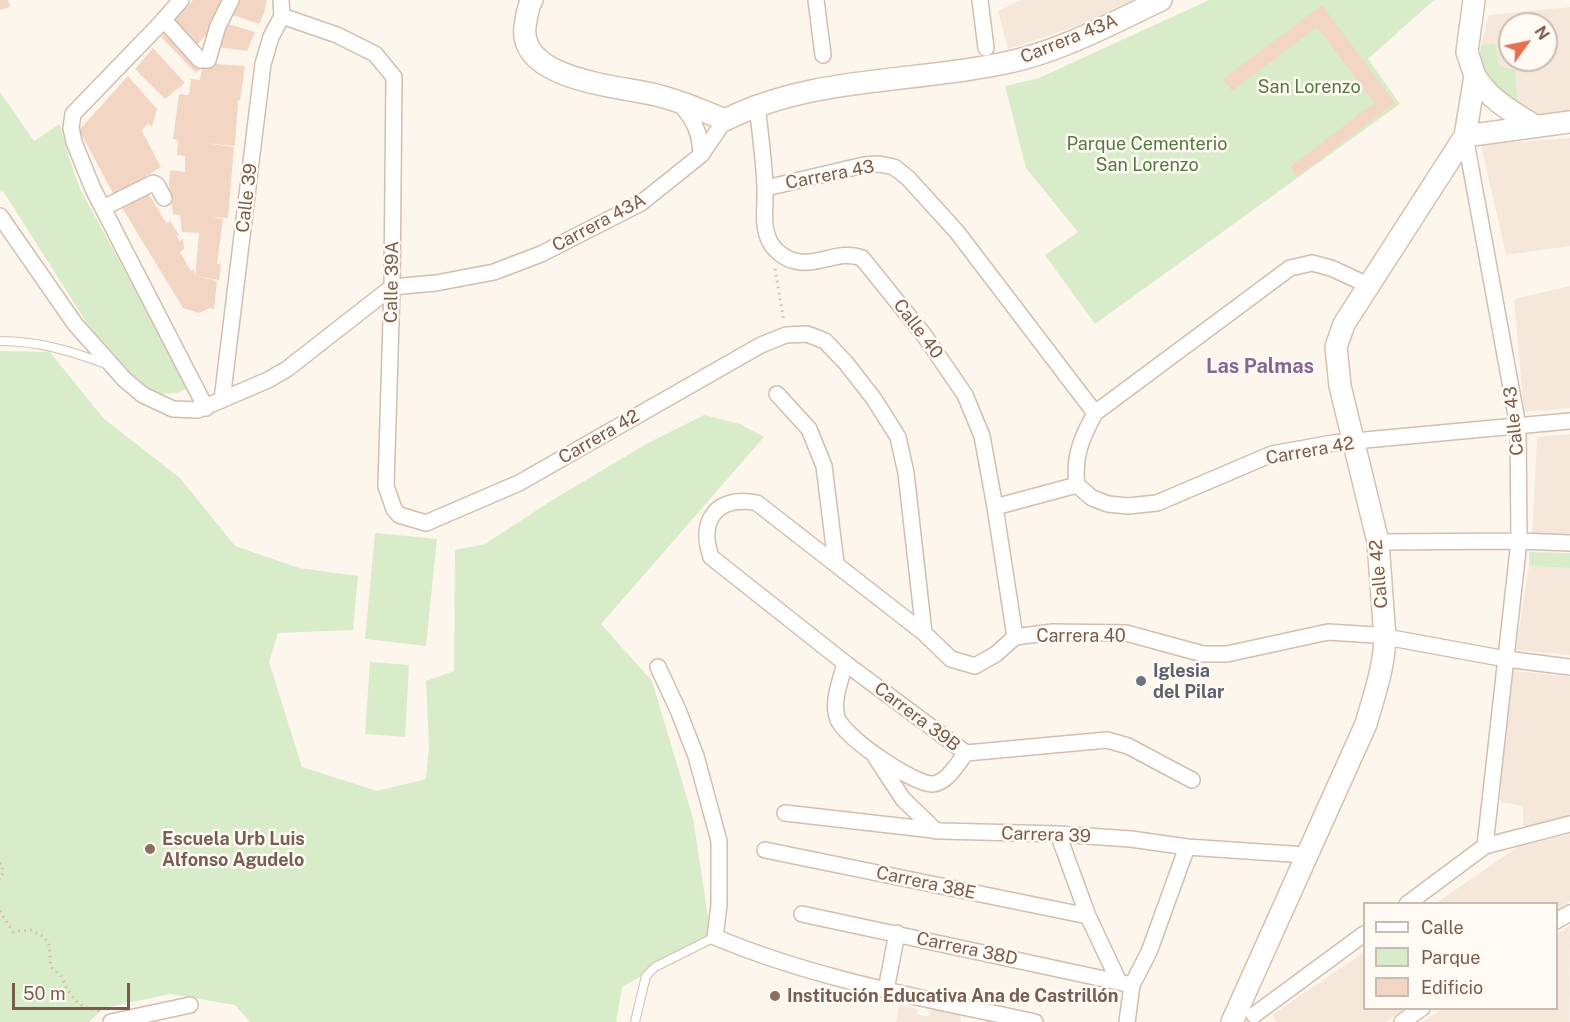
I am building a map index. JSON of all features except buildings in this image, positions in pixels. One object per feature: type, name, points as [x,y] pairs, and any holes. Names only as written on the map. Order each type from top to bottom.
[{"type":"street","points":[[181,0],[73,114],[71,128],[74,142],[103,208],[206,408]]},
{"type":"street","points":[[164,20],[200,60],[208,60],[218,26],[231,0]]},
{"type":"street","name":"Calle 39","points":[[222,400],[263,64],[271,37],[282,16],[281,0]]},
{"type":"street","points":[[532,0],[528,6],[525,32],[531,51],[545,66],[567,77],[633,89],[679,102],[725,120]]},
{"type":"street","points":[[816,0],[823,55]]},
{"type":"street","name":"Carrera 43A","points":[[392,287],[436,283],[494,272],[541,254],[641,203],[701,155],[725,120],[757,105],[777,98],[827,88],[1002,64],[1036,56],[1161,0]]},
{"type":"street","name":"Calle 43","points":[[1474,0],[1467,52],[1475,76],[1465,136],[1518,426],[1519,541],[1485,846]]},
{"type":"street","points":[[983,1],[986,48]]},
{"type":"street","name":"Calle 39A","points":[[282,16],[337,35],[375,54],[394,77],[392,287],[386,486]]},
{"type":"street","points":[[1475,76],[1483,89],[1500,105],[1535,126]]},
{"type":"street","points":[[679,102],[700,136],[701,155]]},
{"type":"street","points":[[757,105],[766,188],[765,230],[771,244]]},
{"type":"street","points":[[1465,136],[1570,122]]},
{"type":"street","name":"Calle 42","points":[[1232,1022],[1252,1013],[1306,855],[1366,724],[1384,654],[1385,638],[1378,542],[1340,386],[1336,346],[1344,324],[1465,136]]},
{"type":"street","name":"Carrera 43","points":[[766,188],[864,165],[879,164],[894,167],[908,178],[957,232],[1095,414]]},
{"type":"street","points":[[103,208],[153,183],[157,185],[164,198]]},
{"type":"street","points":[[0,216],[75,324],[111,366],[143,395],[173,409],[206,408],[268,380],[287,369],[392,287]]},
{"type":"street","name":"Calle 40","points":[[771,244],[781,254],[794,261],[815,262],[852,254],[862,258],[924,335],[965,395],[982,436],[1015,637]]},
{"type":"street","points":[[995,507],[1077,485],[1074,468],[1079,445],[1095,414],[1290,268],[1312,263],[1331,268],[1370,286]]},
{"type":"street","name":"Carrera 42","points":[[386,486],[394,509],[399,514],[426,523],[519,483],[761,345],[786,335],[807,334],[825,341],[846,363],[874,399],[898,437],[906,473],[924,633]]},
{"type":"street","points":[[777,394],[808,429],[824,466],[836,564]]},
{"type":"street","name":"Carrera 42","points":[[1077,485],[1092,498],[1108,504],[1128,506],[1157,503],[1272,454],[1333,443],[1570,421]]},
{"type":"street","name":"Carrera 40","points":[[711,557],[706,542],[707,526],[714,513],[727,503],[742,500],[757,503],[924,633],[951,659],[975,666],[996,654],[1015,637],[1053,632],[1126,633],[1203,654],[1227,654],[1328,632],[1376,635],[1506,659],[1570,667]]},
{"type":"street","points":[[1378,542],[1570,543]]},
{"type":"street","name":"Carrera 39B","points":[[711,557],[845,663],[966,753],[1107,740],[1128,746],[1192,780]]},
{"type":"street","points":[[845,663],[835,704],[841,727],[875,756],[921,781],[933,784],[944,780],[966,753]]},
{"type":"street","points":[[658,667],[696,756],[719,841],[719,905],[716,937],[758,955],[886,990],[1035,1022]]},
{"type":"street","points":[[875,756],[903,799],[936,831]]},
{"type":"street","name":"Carrera 39","points":[[785,813],[936,831],[1058,834],[1131,839],[1187,847],[1306,855]]},
{"type":"street","points":[[1408,902],[1485,846],[1570,824]]},
{"type":"street","points":[[1058,834],[1088,916],[1125,984],[1127,1022]]},
{"type":"street","points":[[1125,984],[1149,952],[1187,847]]},
{"type":"street","name":"Carrera 38E","points":[[765,850],[1088,916]]},
{"type":"street","name":"Carrera 38D","points":[[802,914],[1125,984]]},
{"type":"street","points":[[886,990],[897,933]]},
{"type":"street","points":[[1252,1013],[1363,935]]},
{"type":"street","points":[[107,1018],[190,1005]]},
{"type":"street","points":[[1402,1022],[1419,1010]]},
{"type":"lane","points":[[0,341],[49,345],[111,366]]},
{"type":"lane","points":[[635,1022],[646,976],[655,967],[716,937]]},
{"type":"path","points":[[771,244],[786,335]]},
{"type":"path","points":[[0,863],[3,864],[3,873],[0,880]]},
{"type":"path","points":[[0,911],[13,932],[31,930],[44,936],[50,945],[51,967],[61,976],[71,995],[84,1007],[107,1018]]},
{"type":"shaded area","points":[[1021,0],[1133,0],[1094,20],[1008,49],[998,11]]},
{"type":"shaded area","points":[[1570,7],[1570,114],[1535,118],[1518,109],[1502,72],[1558,72],[1558,12],[1519,12]]},
{"type":"shaded area","points":[[1498,14],[1498,65],[1481,45],[1489,15]]},
{"type":"shaded area","points":[[1570,138],[1570,246],[1506,255],[1481,145]]},
{"type":"shaded area","points":[[1570,286],[1570,408],[1524,412],[1514,299]]},
{"type":"shaded area","points":[[1570,434],[1570,537],[1532,537],[1537,437]]},
{"type":"shaded area","points":[[1529,566],[1570,568],[1570,655],[1516,650]]},
{"type":"shaded area","points":[[1510,670],[1570,677],[1570,818],[1540,826],[1523,826],[1523,806],[1500,802]]},
{"type":"shaded area","points":[[1570,834],[1570,901],[1558,910],[1558,902],[1437,902],[1518,847]]},
{"type":"shaded area","points":[[1570,925],[1569,1022],[1422,1022],[1440,1010],[1558,1010],[1558,933]]},
{"type":"shaded area","points":[[1363,953],[1363,1010],[1404,1010],[1385,1022],[1277,1022],[1272,1015]]},
{"type":"shaded area","points":[[932,1002],[963,1009],[960,1022],[896,1022],[899,1005],[918,1009],[917,1014],[929,1017]]},
{"type":"green space","name":"Parque Cementerio San Lorenzo","points":[[1209,0],[1434,0],[1368,59],[1400,104],[1095,324],[1045,255],[1078,232],[1026,168],[1005,86],[1039,78]]},
{"type":"green space","points":[[1495,44],[1498,72],[1515,72],[1518,109],[1487,76],[1479,59],[1481,45]]},
{"type":"green space","points":[[0,92],[34,141],[60,124],[80,189],[189,388],[176,393],[161,394],[129,374],[97,339],[3,191],[0,192]]},
{"type":"green space","points":[[0,351],[50,352],[103,418],[180,478],[235,546],[299,568],[358,576],[353,630],[278,633],[269,662],[302,767],[377,791],[426,779],[429,746],[426,681],[454,671],[455,550],[485,544],[648,443],[704,415],[740,424],[764,437],[601,624],[652,681],[693,818],[711,937],[622,987],[616,1022],[250,1022],[235,1005],[170,994],[104,1008],[89,1022],[0,1022]]},
{"type":"green space","points":[[375,533],[437,539],[426,646],[365,639]]},
{"type":"green space","points":[[1529,552],[1570,553],[1570,568],[1529,566]]},
{"type":"green space","points":[[370,662],[409,665],[405,737],[365,734]]},
{"type":"place","name":"Iglesia del Pilar","points":[[1141,681]]},
{"type":"place","name":"Escuela Urb Luis Alfonso Agudelo","points":[[150,849]]},
{"type":"place","name":"Institución Educativa Ana de Castrillón","points":[[775,996]]},
{"type":"district","name":"Las Palmas","points":[[1260,367]]},
{"type":"park label","name":"San Lorenzo","points":[[1309,87]]}]
